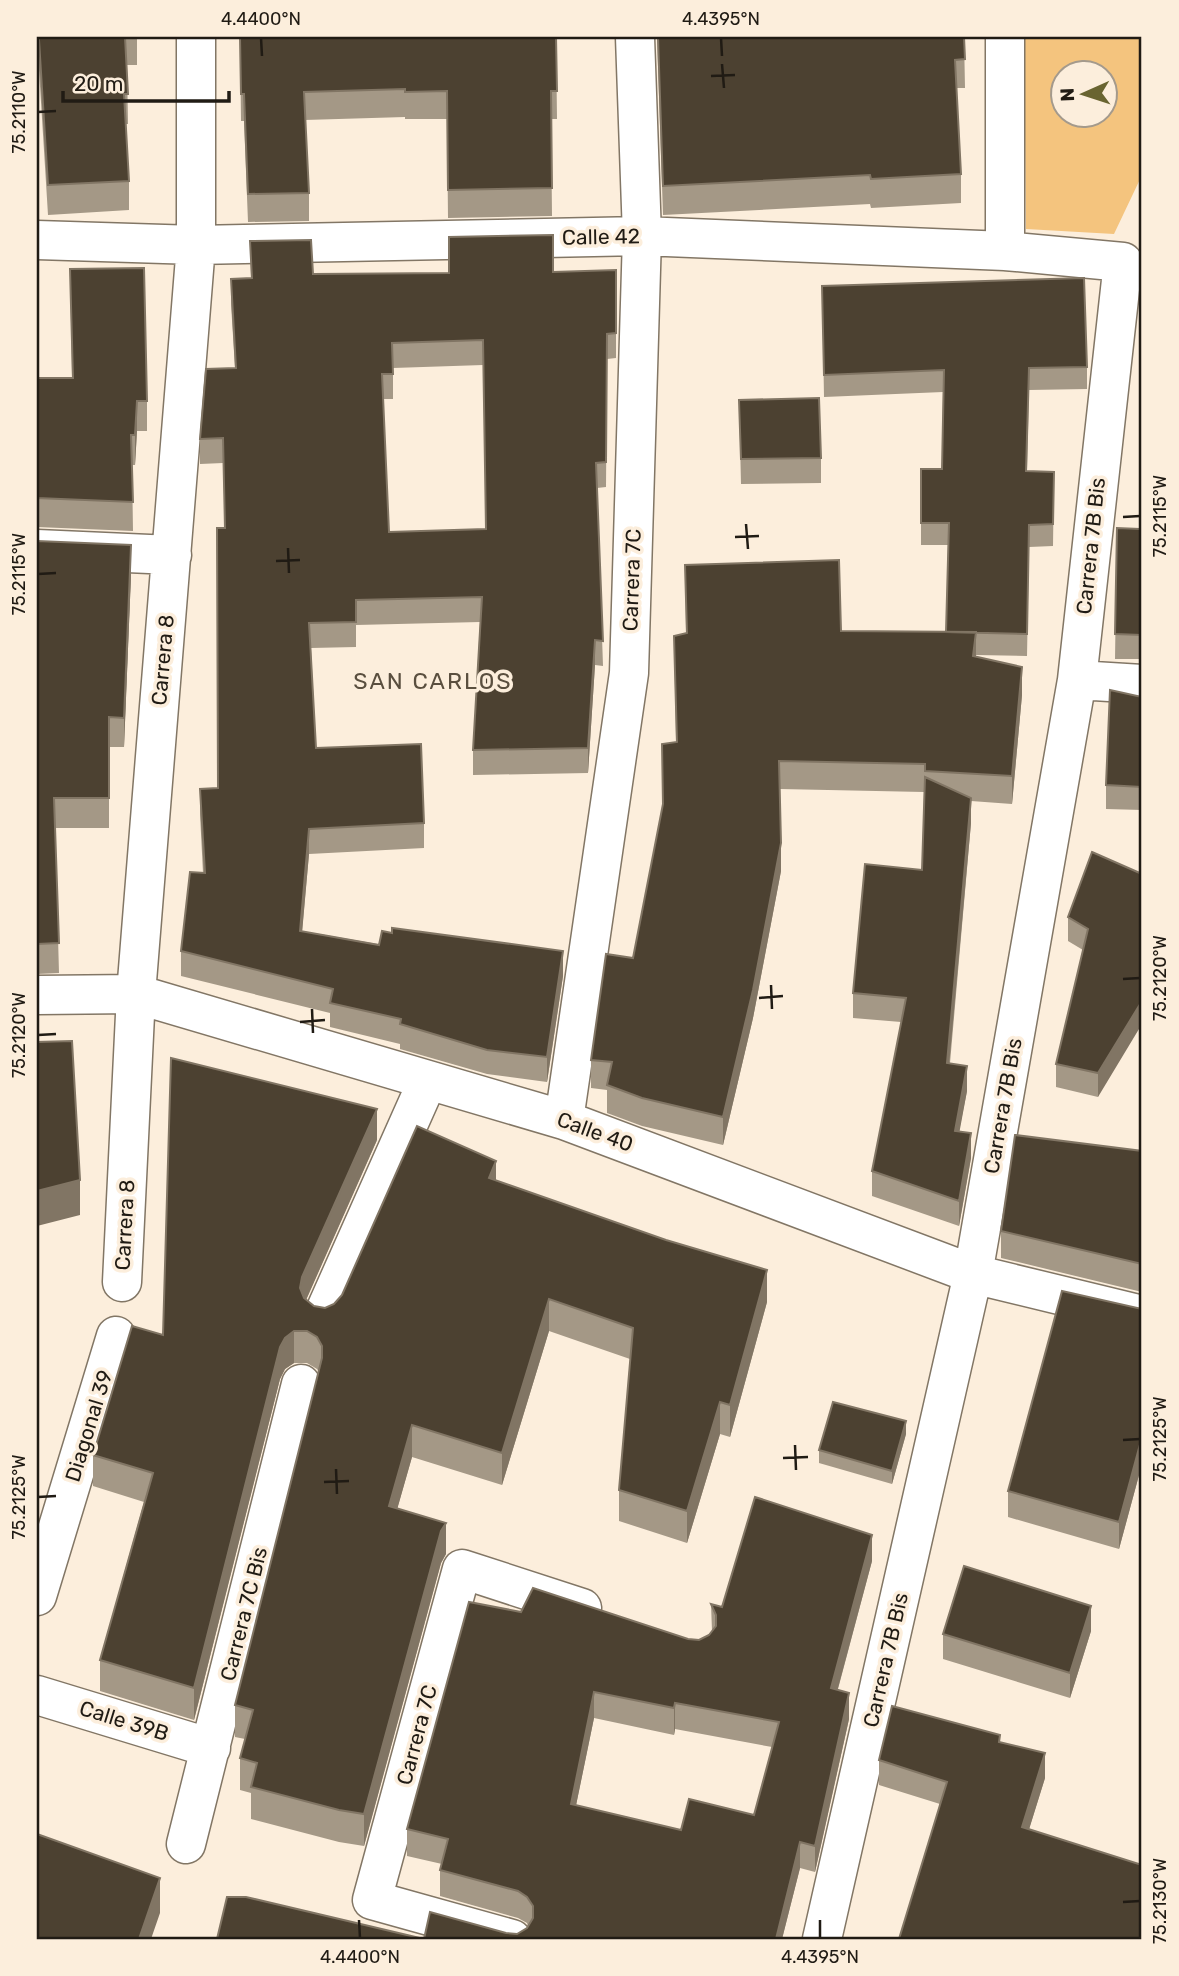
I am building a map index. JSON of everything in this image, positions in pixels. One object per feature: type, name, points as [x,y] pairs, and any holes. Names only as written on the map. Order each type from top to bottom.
[{"type":"street","name":"Carrera 8","points":[[122,1282],[136,994],[196,245],[196,37]]},
{"type":"street","name":"Carrera 7C","points":[[564,1120],[629,673],[642,236],[635,37]]},
{"type":"street","points":[[1005,37],[1005,251]]},
{"type":"street","name":"Calle 42","points":[[37,240],[196,245],[642,236],[1005,251],[1123,262]]},
{"type":"street","name":"Carrera 7B Bis","points":[[822,1939],[974,1274],[1077,680],[1123,262]]},
{"type":"street","points":[[37,549],[172,555]]},
{"type":"street","points":[[1077,680],[1142,684]]},
{"type":"street","name":"Calle 40","points":[[37,995],[136,994],[564,1120],[974,1274],[1142,1315]]},
{"type":"street","points":[[322,1318],[428,1080]]},
{"type":"street","name":"Diagonal 39","points":[[37,1596],[116,1336]]},
{"type":"street","name":"Carrera 7C Bis","points":[[186,1844],[301,1384]]},
{"type":"street","name":"Carrera 7C","points":[[512,1939],[372,1900],[462,1569],[616,1619]]},
{"type":"street","name":"Calle 39B","points":[[37,1695],[211,1748]]},
{"type":"shaded area","points":[[1024,37],[1142,37],[1142,175],[1114,234],[1026,229]]},
{"type":"building","points":[[37,37],[125,37],[128,94],[124,94],[129,181],[48,185]]},
{"type":"building","points":[[240,37],[556,37],[557,91],[551,91],[552,188],[448,190],[447,91],[405,92],[405,89],[304,92],[309,193],[248,194]]},
{"type":"building","points":[[658,37],[964,37],[965,59],[955,60],[961,174],[871,179],[870,175],[663,186]]},
{"type":"building","points":[[553,235],[553,272],[616,270],[616,333],[607,334],[606,462],[596,463],[603,641],[595,640],[588,748],[473,750],[482,597],[356,600],[356,622],[309,623],[316,748],[421,744],[424,823],[309,829],[300,931],[379,945],[382,931],[392,933],[392,928],[563,951],[547,1057],[487,1050],[400,1024],[401,1019],[330,1003],[333,989],[181,951],[190,872],[205,873],[200,789],[218,788],[217,528],[225,528],[223,438],[200,439],[206,369],[236,368],[231,279],[252,278],[250,241],[311,240],[313,274],[449,273],[449,237]],"holes":[[[483,340],[486,529],[389,532],[382,374],[393,374],[392,343]]]},
{"type":"building","points":[[144,268],[147,401],[137,401],[135,435],[131,435],[133,502],[37,498],[37,378],[73,378],[70,269]]},
{"type":"building","points":[[1084,278],[1087,367],[1029,368],[1026,471],[1054,472],[1053,524],[1029,525],[1027,634],[946,632],[949,523],[921,523],[921,469],[942,469],[944,370],[824,375],[822,286]]},
{"type":"building","points":[[819,398],[821,458],[741,459],[739,400]]},
{"type":"building","points":[[1140,468],[1142,635],[1115,634],[1117,528],[1140,529]]},
{"type":"building","points":[[37,541],[131,545],[124,718],[109,717],[109,798],[54,798],[59,943],[37,944]]},
{"type":"building","points":[[839,560],[841,631],[976,632],[973,656],[1022,667],[1012,776],[925,771],[925,764],[779,761],[781,843],[753,990],[723,1117],[642,1098],[607,1085],[612,1062],[591,1060],[606,954],[633,958],[663,804],[662,744],[677,742],[674,636],[687,633],[685,565]]},
{"type":"building","points":[[1110,690],[1142,697],[1142,787],[1106,785]]},
{"type":"building","points":[[925,777],[971,798],[947,1063],[967,1066],[955,1131],[971,1133],[959,1201],[872,1171],[906,998],[853,993],[865,864],[922,870]]},
{"type":"building","points":[[1092,852],[1142,874],[1142,1001],[1098,1073],[1056,1064],[1088,929],[1068,917]]},
{"type":"building","points":[[72,1041],[80,1180],[37,1191],[37,1042]]},
{"type":"building","points":[[171,1058],[377,1109],[302,1277],[300,1288],[304,1298],[314,1306],[325,1308],[334,1304],[342,1295],[417,1126],[496,1161],[489,1178],[666,1240],[767,1270],[730,1405],[720,1402],[687,1511],[619,1490],[633,1328],[549,1299],[502,1453],[412,1425],[389,1506],[446,1523],[441,1531],[364,1814],[251,1787],[257,1763],[240,1758],[253,1710],[235,1705],[322,1358],[322,1346],[317,1337],[307,1331],[294,1331],[285,1338],[280,1347],[194,1688],[100,1660],[153,1473],[93,1455],[132,1326],[163,1335]]},
{"type":"building","points":[[1015,1135],[1142,1151],[1142,1264],[1001,1231]]},
{"type":"building","points":[[1062,1291],[1142,1309],[1142,1437],[1119,1522],[1008,1491]]},
{"type":"building","points":[[833,1402],[906,1421],[892,1471],[819,1450]]},
{"type":"building","points":[[755,1497],[872,1535],[831,1688],[849,1693],[815,1846],[800,1842],[776,1939],[424,1939],[430,1912],[517,1934],[527,1928],[533,1918],[533,1906],[527,1897],[518,1891],[440,1870],[448,1839],[407,1829],[469,1602],[521,1612],[533,1588],[688,1639],[699,1640],[709,1635],[716,1626],[716,1615],[711,1604],[722,1607]],"holes":[[[594,1692],[674,1708],[675,1703],[779,1722],[754,1815],[689,1799],[681,1830],[571,1804]]]},
{"type":"building","points":[[964,1566],[1091,1606],[1070,1673],[943,1634]]},
{"type":"building","points":[[892,1706],[1000,1735],[999,1742],[1045,1753],[1022,1827],[1142,1865],[1142,1939],[899,1939],[947,1782],[879,1760]]},
{"type":"building","points":[[37,1834],[160,1878],[139,1939],[37,1939]]},
{"type":"building","points":[[227,1897],[246,1897],[424,1939],[217,1939]]},
{"type":"district","name":"SAN CARLOS","points":[[433,681]]}]
